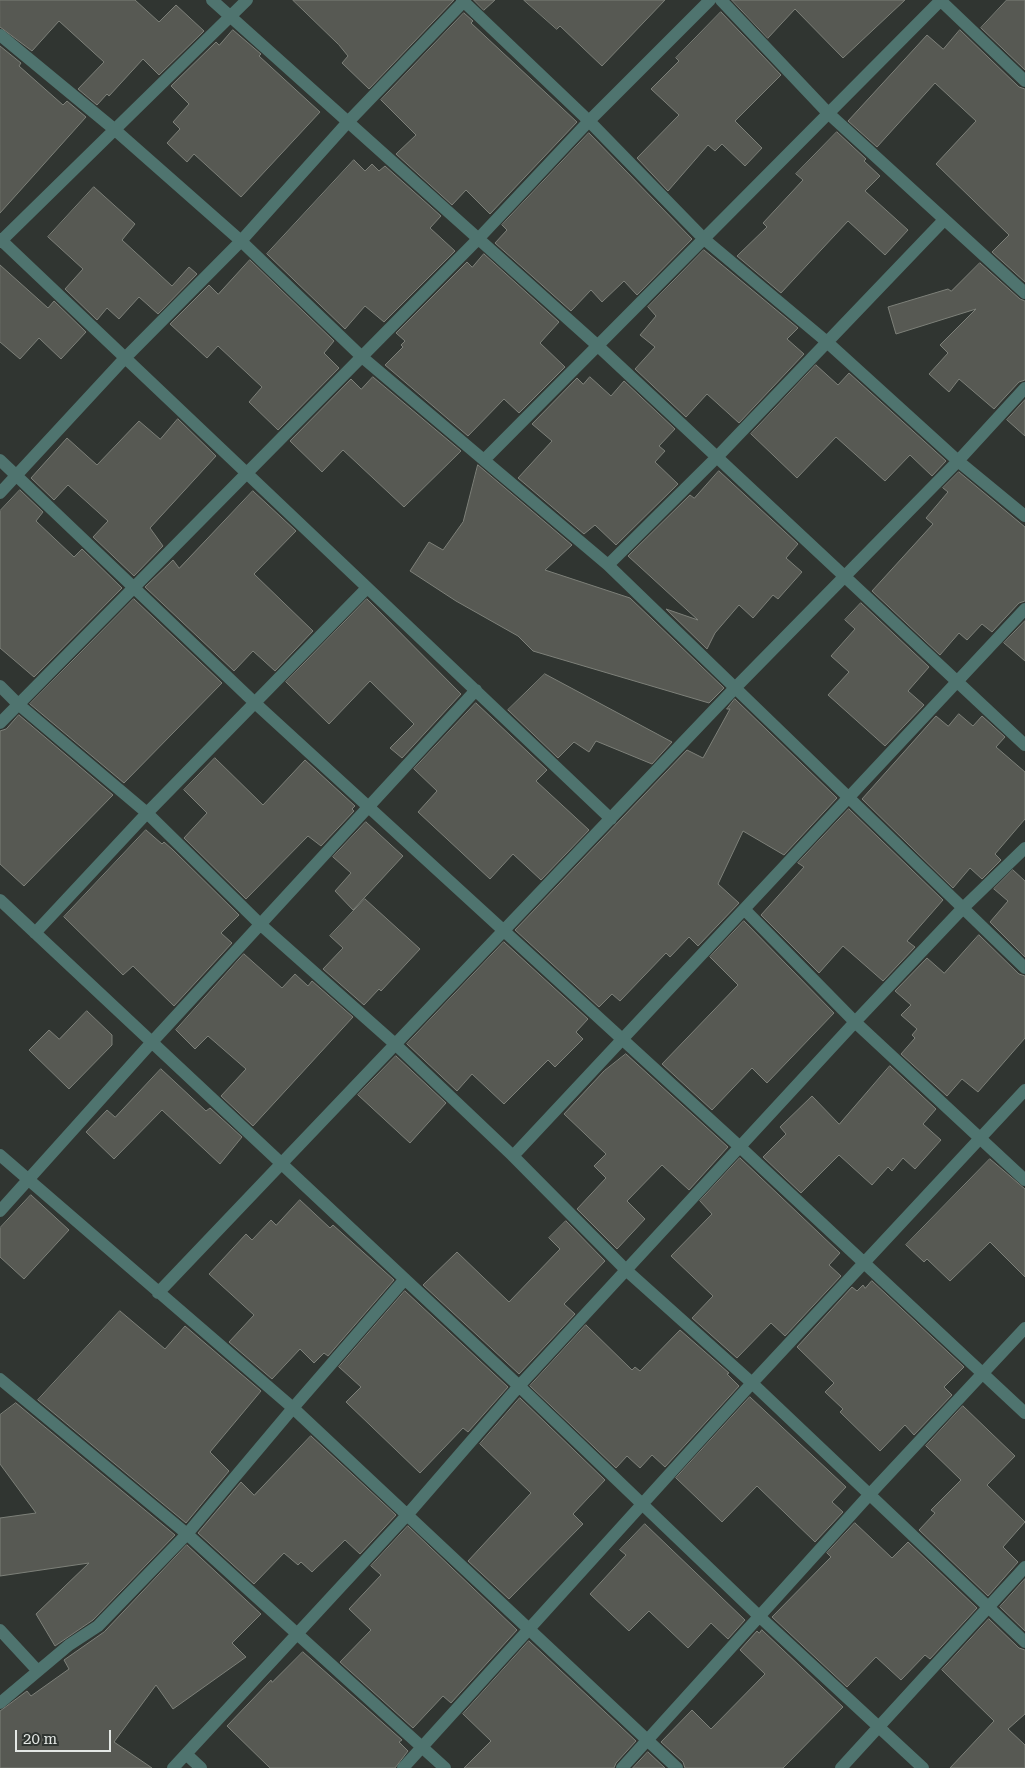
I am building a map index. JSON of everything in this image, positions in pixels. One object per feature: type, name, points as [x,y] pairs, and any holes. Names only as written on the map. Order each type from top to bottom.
[{"type":"street","points":[[212,0],[346,123],[598,346],[718,456],[956,683],[1025,745]]},
{"type":"street","points":[[247,0],[1,240],[611,819]]},
{"type":"street","points":[[0,723],[362,357],[589,121],[710,0]]},
{"type":"street","points":[[721,0],[828,113],[1025,292]]},
{"type":"street","points":[[484,460],[940,0],[1025,81]]},
{"type":"street","points":[[0,493],[125,358],[241,241],[346,123],[464,1],[589,121],[704,238],[828,342],[958,461],[1025,516]]},
{"type":"street","points":[[0,35],[114,129],[241,241],[362,357],[608,565],[1025,968]]},
{"type":"street","points":[[608,565],[718,456],[944,220]]},
{"type":"street","points":[[158,1293],[735,688],[958,461],[1025,388]]},
{"type":"street","points":[[0,460],[255,703],[740,1147],[1025,1413]]},
{"type":"street","points":[[35,932],[147,813],[367,588]]},
{"type":"street","points":[[513,1156],[1025,609]]},
{"type":"street","points":[[0,686],[18,704],[147,813],[262,925],[395,1044],[513,1156],[626,1270],[752,1383],[1025,1642]]},
{"type":"street","points":[[0,1211],[152,1042],[262,925],[476,690]]},
{"type":"street","points":[[172,1768],[408,1514],[518,1386],[855,1022],[962,909],[1025,848]]},
{"type":"street","points":[[0,900],[405,1279],[760,1617],[924,1768]]},
{"type":"street","points":[[744,909],[855,1022],[1025,1180]]},
{"type":"street","points":[[403,1768],[752,1383],[1025,1090]]},
{"type":"street","points":[[0,1155],[293,1408],[677,1768]]},
{"type":"street","points":[[0,1702],[37,1670],[98,1626],[187,1534],[405,1279]]},
{"type":"street","points":[[622,1768],[870,1494],[1025,1328]]},
{"type":"street","points":[[0,1379],[187,1534],[445,1768]]},
{"type":"street","points":[[841,1768],[1025,1567]]},
{"type":"street","points":[[0,1630],[37,1670]]},
{"type":"street","points":[[186,1754],[201,1768]]},
{"type":"building","points":[[0,0],[135,0],[159,22],[176,5],[204,31],[159,75],[143,59],[109,96],[107,94],[97,105],[78,89],[104,62],[59,21],[32,51],[0,27]]},
{"type":"building","points":[[293,0],[454,0],[369,89],[342,63],[348,56],[339,45]]},
{"type":"building","points":[[474,0],[495,0],[484,10]]},
{"type":"building","points":[[524,0],[665,0],[602,66],[560,26],[557,29]]},
{"type":"building","points":[[732,0],[905,0],[843,58],[795,9],[768,38]]},
{"type":"building","points":[[1007,0],[1025,0],[1025,70],[981,28]]},
{"type":"building","points":[[721,12],[781,75],[735,121],[762,148],[745,166],[722,144],[715,151],[708,145],[668,191],[637,158],[679,115],[651,89],[679,61],[676,58]]},
{"type":"building","points":[[464,13],[473,21],[471,23],[577,122],[490,214],[466,190],[452,205],[396,154],[416,135],[381,100]]},
{"type":"building","points":[[233,30],[261,54],[259,56],[320,112],[241,197],[194,154],[187,162],[167,143],[180,129],[173,122],[189,104],[171,86],[216,42],[219,45]]},
{"type":"building","points":[[960,30],[1019,87],[1025,89],[1025,282],[992,252],[1009,235],[936,164],[976,121],[935,83],[877,147],[848,121],[927,35],[943,49]]},
{"type":"building","points":[[0,46],[21,63],[19,66],[63,105],[67,101],[86,117],[0,213]]},
{"type":"building","points":[[837,132],[866,159],[864,161],[880,176],[865,191],[908,230],[885,255],[848,221],[781,293],[737,256],[767,227],[763,223],[803,180],[796,174]]},
{"type":"building","points":[[589,133],[692,239],[637,295],[624,281],[602,302],[591,290],[571,311],[495,243],[507,230],[502,225]]},
{"type":"building","points":[[354,160],[365,171],[372,164],[379,171],[385,166],[441,216],[430,228],[455,251],[384,322],[365,306],[345,329],[267,254]]},
{"type":"building","points":[[94,187],[135,224],[122,240],[172,286],[189,267],[197,274],[158,314],[139,297],[119,319],[107,308],[97,320],[65,289],[83,269],[48,237]]},
{"type":"building","points":[[704,250],[798,328],[787,339],[804,354],[739,423],[707,394],[686,417],[635,369],[655,347],[640,335],[656,316],[648,307]]},
{"type":"building","points":[[484,254],[559,322],[540,343],[565,367],[519,413],[504,399],[468,436],[385,365],[403,347],[401,345],[405,341],[396,333],[467,262],[472,267]]},
{"type":"building","points":[[250,260],[334,341],[324,353],[339,368],[278,430],[249,402],[262,387],[218,346],[207,358],[170,324],[209,285],[218,294]]},
{"type":"building","points":[[980,263],[1020,299],[1025,301],[1025,380],[1019,382],[994,409],[959,379],[949,392],[929,374],[948,353],[940,345],[976,309],[896,334],[888,307],[948,289],[951,291]]},
{"type":"building","points":[[0,265],[48,308],[54,301],[86,332],[61,359],[39,338],[20,359],[0,342]]},
{"type":"building","points":[[816,365],[838,385],[849,373],[946,461],[932,476],[910,455],[885,481],[836,437],[797,478],[751,434]]},
{"type":"building","points":[[373,377],[461,451],[404,507],[343,450],[322,472],[290,441],[351,379],[361,389]]},
{"type":"building","points":[[590,377],[611,396],[624,381],[675,429],[659,446],[665,451],[655,462],[678,484],[616,545],[595,525],[584,534],[518,478],[552,441],[532,424],[577,378],[583,384]]},
{"type":"building","points":[[1025,400],[1025,436],[1007,420]]},
{"type":"building","points":[[178,419],[216,456],[150,528],[163,546],[134,576],[93,537],[108,521],[68,485],[54,500],[31,478],[67,438],[97,465],[139,421],[160,439]]},
{"type":"building","points":[[478,465],[572,545],[545,570],[630,598],[724,688],[709,703],[533,651],[518,636],[456,601],[410,571],[429,542],[443,550],[463,522]]},
{"type":"building","points":[[719,471],[798,544],[786,558],[802,572],[778,599],[773,595],[753,618],[739,605],[715,633],[707,649],[666,609],[698,620],[628,556],[690,495],[694,498]]},
{"type":"building","points":[[959,472],[1025,527],[1025,601],[1019,603],[992,632],[982,624],[967,640],[959,633],[940,655],[872,591],[933,524],[926,518],[948,492],[943,488]]},
{"type":"building","points":[[20,490],[43,512],[36,521],[74,557],[82,549],[122,588],[34,677],[0,648],[0,511]]},
{"type":"building","points":[[253,491],[296,531],[254,574],[313,631],[275,671],[253,651],[234,671],[145,587],[173,560],[179,568]]},
{"type":"building","points":[[134,599],[222,683],[124,783],[30,704]]},
{"type":"building","points":[[367,599],[461,694],[402,758],[390,748],[414,724],[370,681],[329,724],[286,682]]},
{"type":"building","points":[[861,603],[929,667],[908,691],[924,705],[885,746],[828,695],[849,672],[831,656],[855,629],[845,620]]},
{"type":"building","points":[[1025,621],[1025,661],[1004,643]]},
{"type":"building","points":[[545,674],[672,742],[652,764],[596,741],[589,752],[574,742],[558,758],[508,710]]},
{"type":"building","points":[[735,699],[837,798],[784,855],[743,831],[718,884],[739,903],[698,946],[689,937],[670,957],[666,953],[620,1001],[612,994],[599,1007],[515,930],[687,750],[703,758],[730,709],[727,709]]},
{"type":"building","points":[[476,703],[547,770],[536,781],[589,830],[541,880],[513,854],[490,879],[418,812],[437,791],[414,769]]},
{"type":"building","points":[[959,714],[973,726],[982,716],[1005,737],[996,747],[1025,772],[1025,819],[995,854],[1001,860],[982,879],[970,868],[953,888],[862,799],[936,716],[948,726]]},
{"type":"building","points":[[19,715],[113,795],[24,886],[0,864],[0,731],[6,729]]},
{"type":"building","points":[[215,758],[263,805],[305,760],[355,806],[352,809],[354,811],[321,846],[308,836],[246,899],[184,838],[207,813],[184,790]]},
{"type":"building","points":[[849,809],[943,900],[907,941],[915,947],[883,981],[843,946],[819,973],[761,915],[804,867],[798,863]]},
{"type":"building","points":[[366,822],[403,856],[353,910],[335,891],[351,873],[333,857]]},
{"type":"building","points":[[146,830],[162,844],[164,842],[173,850],[239,915],[221,933],[232,943],[174,1006],[133,966],[123,975],[64,917]]},
{"type":"building","points":[[1013,870],[1025,881],[1025,957],[990,922],[1008,901],[994,889]]},
{"type":"building","points":[[365,899],[420,949],[381,991],[379,989],[364,1005],[323,969],[343,948],[330,936]]},
{"type":"building","points":[[744,921],[834,1013],[767,1083],[752,1068],[712,1110],[662,1064],[738,985],[710,957]]},
{"type":"building","points":[[979,935],[1019,974],[1025,976],[1025,1038],[978,1092],[962,1079],[947,1096],[901,1054],[915,1038],[912,1035],[917,1029],[901,1015],[911,1005],[895,991],[927,958],[944,973]]},
{"type":"building","points":[[504,942],[588,1019],[576,1032],[583,1039],[555,1067],[548,1060],[504,1104],[472,1074],[457,1091],[407,1044]]},
{"type":"building","points":[[244,954],[282,988],[295,974],[308,986],[312,981],[353,1017],[253,1126],[221,1096],[246,1069],[208,1036],[195,1049],[176,1030]]},
{"type":"building","points":[[87,1011],[112,1035],[112,1045],[69,1089],[29,1050],[49,1030],[59,1039]]},
{"type":"building","points":[[626,1054],[728,1147],[689,1190],[662,1165],[627,1201],[645,1219],[617,1249],[577,1209],[606,1178],[594,1166],[606,1154],[564,1114],[604,1071]]},
{"type":"building","points":[[396,1056],[446,1103],[410,1143],[358,1095]]},
{"type":"building","points":[[890,1066],[936,1109],[923,1124],[941,1140],[915,1169],[903,1158],[892,1171],[888,1167],[872,1185],[839,1155],[801,1193],[763,1157],[786,1134],[780,1127],[812,1096],[839,1124]]},
{"type":"building","points":[[161,1069],[206,1111],[210,1108],[242,1137],[220,1164],[162,1110],[114,1159],[86,1132],[107,1110],[115,1117]]},
{"type":"building","points":[[740,1158],[840,1253],[829,1265],[841,1276],[785,1336],[771,1323],[737,1358],[692,1318],[713,1296],[671,1256],[712,1214],[700,1201]]},
{"type":"building","points":[[990,1159],[1025,1189],[1025,1277],[990,1242],[950,1281],[927,1259],[924,1262],[906,1245]]},
{"type":"building","points":[[31,1195],[69,1230],[24,1279],[0,1257],[0,1228]]},
{"type":"building","points":[[300,1200],[330,1228],[333,1225],[394,1280],[328,1356],[324,1353],[314,1363],[300,1349],[272,1379],[229,1342],[254,1315],[209,1274],[246,1234],[252,1240],[271,1220],[276,1225]]},
{"type":"building","points":[[566,1221],[605,1261],[564,1304],[575,1314],[519,1374],[423,1285],[457,1252],[509,1302],[560,1249],[549,1238]]},
{"type":"building","points":[[872,1281],[964,1367],[944,1387],[952,1395],[914,1435],[905,1425],[880,1451],[840,1412],[843,1409],[825,1392],[834,1383],[797,1347],[852,1287],[857,1291],[863,1285],[865,1288]]},
{"type":"building","points":[[405,1291],[508,1387],[468,1432],[463,1428],[420,1473],[346,1402],[361,1387],[339,1367]]},
{"type":"building","points":[[120,1311],[165,1349],[185,1326],[261,1391],[210,1452],[229,1471],[186,1523],[38,1400]]},
{"type":"building","points":[[586,1325],[632,1370],[635,1367],[640,1371],[680,1330],[729,1373],[727,1374],[739,1386],[665,1467],[652,1455],[640,1468],[627,1456],[616,1468],[530,1386]]},
{"type":"building","points":[[750,1397],[846,1487],[832,1502],[843,1512],[815,1542],[757,1486],[722,1522],[676,1478]]},
{"type":"building","points":[[520,1398],[605,1480],[573,1514],[583,1524],[509,1599],[468,1561],[531,1493],[480,1444]]},
{"type":"building","points":[[16,1403],[175,1535],[93,1620],[55,1646],[36,1614],[89,1563],[0,1576],[0,1518],[36,1513],[0,1464],[0,1415]]},
{"type":"building","points":[[963,1406],[1015,1456],[987,1485],[1025,1522],[1003,1547],[1018,1562],[988,1596],[919,1530],[935,1513],[931,1510],[961,1480],[926,1446]]},
{"type":"building","points":[[311,1436],[396,1515],[360,1554],[345,1540],[312,1572],[301,1562],[298,1565],[284,1553],[254,1584],[198,1533],[241,1482],[254,1495]]},
{"type":"building","points":[[855,1523],[892,1558],[908,1542],[977,1608],[930,1659],[925,1655],[901,1680],[876,1657],[847,1687],[772,1617],[831,1557],[827,1553]]},
{"type":"building","points":[[645,1524],[745,1620],[728,1639],[711,1623],[688,1648],[649,1611],[629,1631],[590,1594],[626,1555],[620,1550]]},
{"type":"building","points":[[408,1526],[517,1630],[451,1703],[443,1696],[413,1728],[340,1662],[371,1630],[349,1609],[381,1575],[371,1566]]},
{"type":"building","points":[[187,1545],[261,1614],[232,1643],[246,1657],[173,1709],[156,1685],[114,1742],[152,1768],[0,1768],[0,1711],[27,1691],[31,1696],[69,1669],[64,1660],[104,1632]]},
{"type":"building","points":[[1025,1579],[1025,1631],[1000,1607]]},
{"type":"building","points":[[989,1619],[1019,1648],[1025,1650],[1025,1714],[1008,1729],[1025,1745],[1025,1768],[950,1768],[994,1721],[942,1670]]},
{"type":"building","points":[[762,1630],[843,1707],[783,1768],[685,1768],[683,1762],[661,1742],[692,1710],[711,1729],[765,1674],[740,1650],[757,1631],[759,1633]]},
{"type":"building","points":[[529,1641],[636,1741],[616,1763],[614,1768],[464,1768],[491,1741],[463,1714]]},
{"type":"building","points":[[303,1652],[402,1740],[399,1742],[408,1751],[395,1768],[270,1768],[227,1726],[271,1680],[272,1682]]},
{"type":"building","points":[[648,1752],[665,1768],[633,1768]]}]
